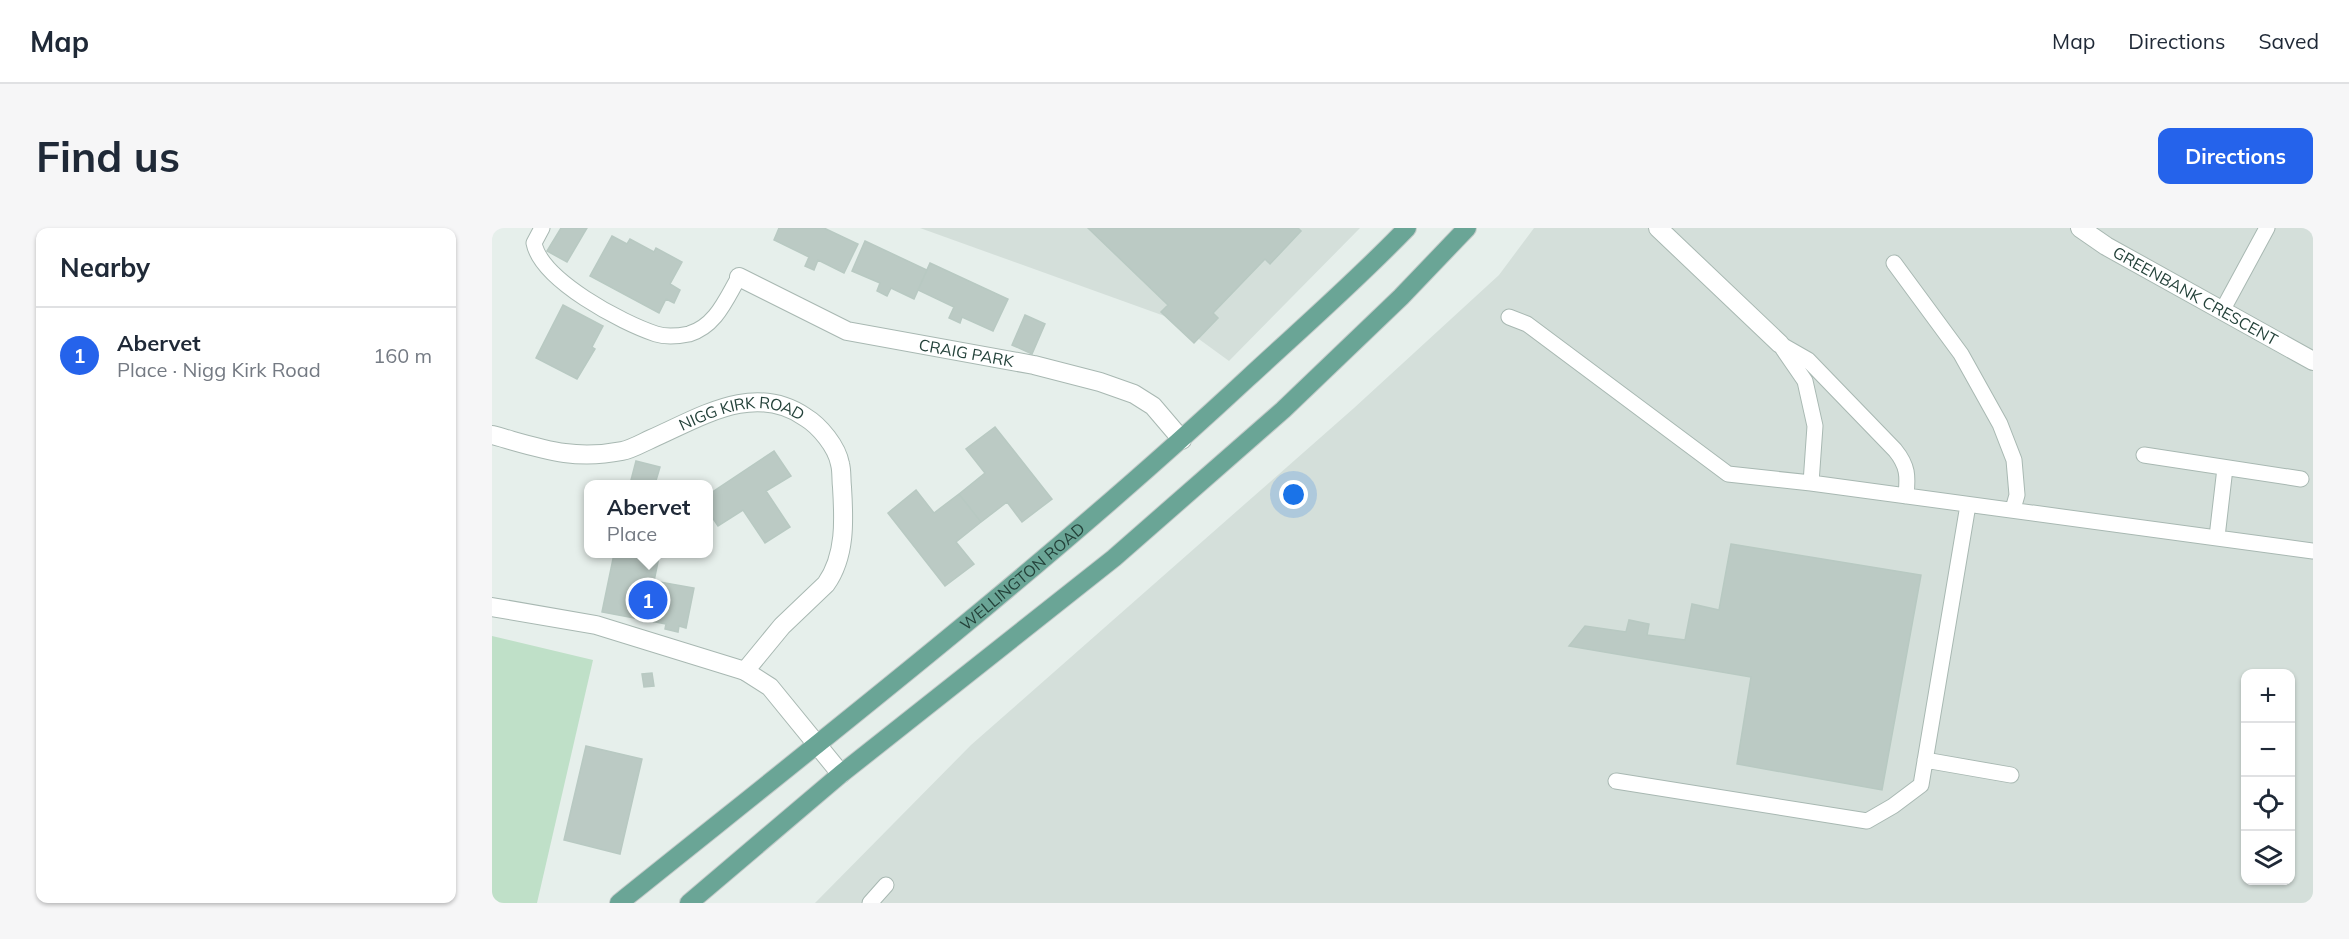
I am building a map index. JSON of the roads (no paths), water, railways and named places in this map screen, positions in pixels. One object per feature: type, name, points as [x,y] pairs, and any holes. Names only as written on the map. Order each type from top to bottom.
[{"type":"main road","name":"WELLINGTON ROAD","points":[[619,903],[1106,506],[1182,440],[1330,304],[1407,228]]},
{"type":"main road","points":[[689,903],[842,774],[1114,558],[1283,410],[1401,297],[1467,228]]},
{"type":"street","points":[[1658,228],[1780,344]]},
{"type":"street","name":"GREENBANK CRESCENT","points":[[2080,228],[2106,246],[2313,361]]},
{"type":"street","name":"CRAIG PARK","points":[[739,277],[847,331],[1034,365],[1100,382],[1134,394],[1153,406],[1182,440]]},
{"type":"street","name":"NIGG KIRK ROAD","points":[[492,435],[564,455],[594,455],[625,450],[723,408],[750,401],[775,403],[796,411],[814,422],[840,462],[844,519],[840,547],[832,576],[782,626],[744,671]]},
{"type":"street","points":[[492,607],[596,625],[744,671],[770,687],[842,774]]},
{"type":"lane","points":[[542,228],[534,243],[536,253],[547,267],[598,307],[658,335],[690,333],[716,317],[739,277]]},
{"type":"lane","points":[[2222,311],[2267,228]]},
{"type":"lane","points":[[1894,263],[1962,354],[2000,424],[2014,460],[2017,495],[2013,509]]},
{"type":"lane","points":[[1509,317],[1527,324],[1728,474],[1811,483],[1968,506],[2013,509],[2313,551]]},
{"type":"lane","points":[[1780,344],[1805,381],[1815,426],[1811,483]]},
{"type":"lane","points":[[1780,344],[1808,360],[1895,450],[1904,461],[1907,478],[1906,496]]},
{"type":"lane","points":[[2144,455],[2301,479]]},
{"type":"lane","points":[[2217,537],[2225,468]]},
{"type":"lane","points":[[1616,781],[1867,821],[1893,806],[1921,784],[1968,506]]},
{"type":"lane","points":[[1926,760],[2011,775]]},
{"type":"lane","points":[[870,903],[886,885]]},
{"type":"place","name":"Abervet","points":[[648,600]]}]
